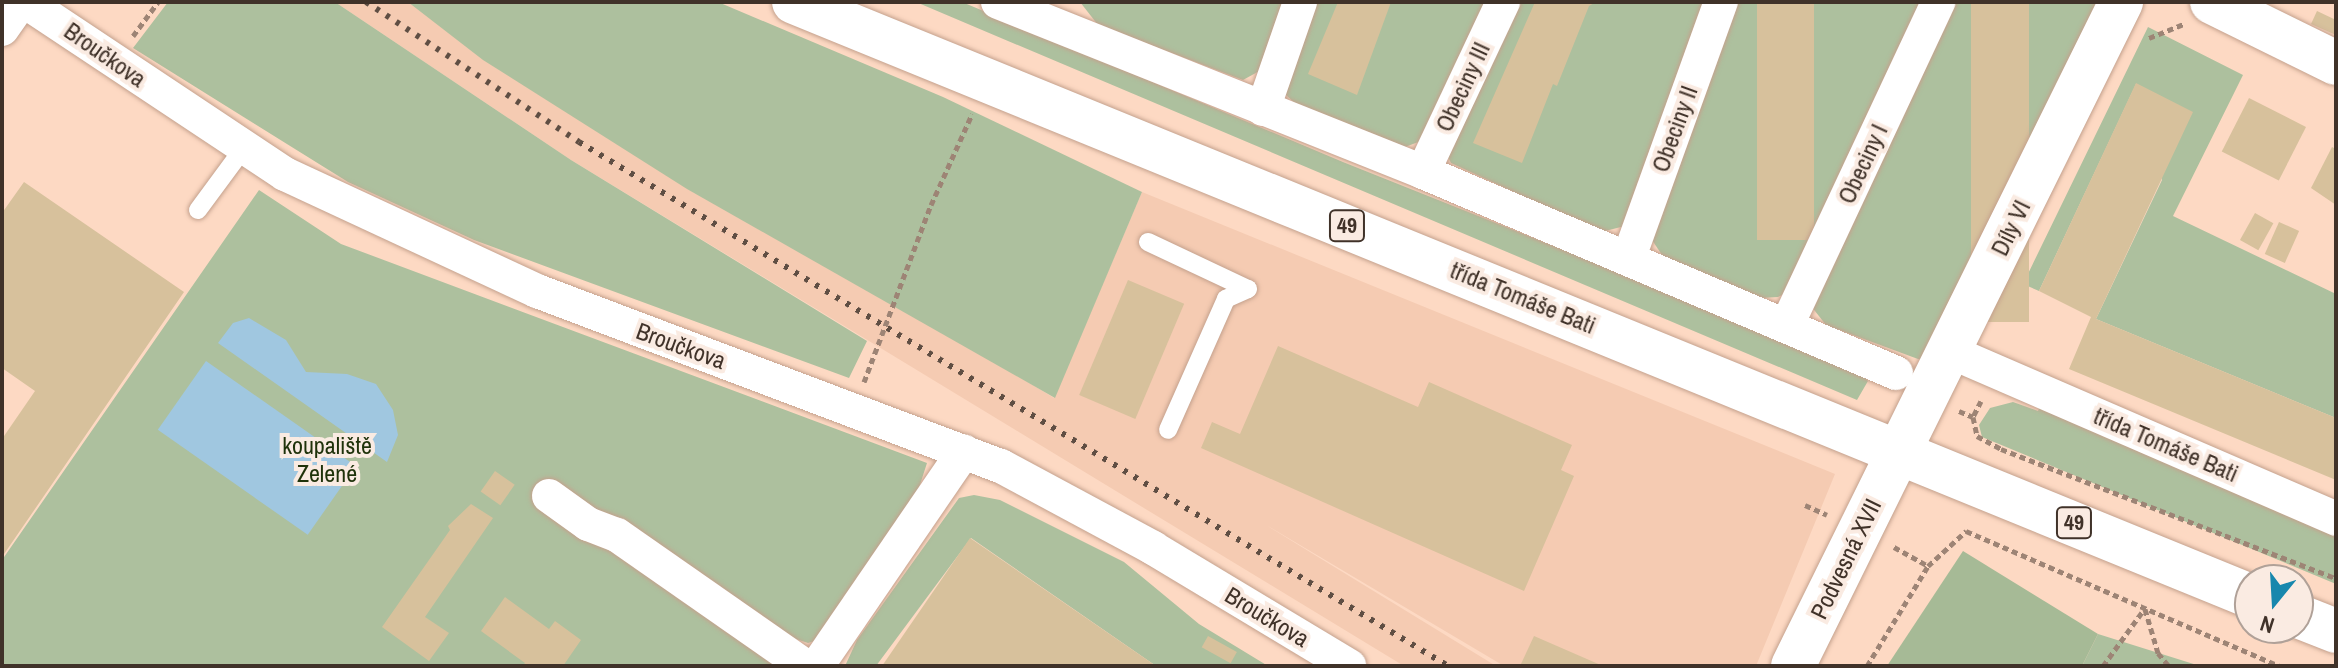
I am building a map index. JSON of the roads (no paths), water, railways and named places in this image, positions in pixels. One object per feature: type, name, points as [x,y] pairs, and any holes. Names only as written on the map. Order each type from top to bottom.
[{"type":"main road","name":"třída Tomáše Bati","points":[[794,2],[2234,589]]},
{"type":"main road","name":"Díly VI","points":[[1898,452],[1951,352],[2121,2]]},
{"type":"main road","points":[[2204,16],[2336,63]]},
{"type":"main road","name":"Podvesná XVII","points":[[1793,666],[1898,452]]},
{"type":"main road","points":[[2314,622],[2336,631]]},
{"type":"street","name":"Broučkova","points":[[24,2],[243,149],[394,228],[537,291],[964,451],[1078,506],[1349,666]]},
{"type":"street","points":[[2,29],[24,2]]},
{"type":"street","points":[[998,2],[1059,14],[1263,109],[1629,257],[1896,373]]},
{"type":"street","points":[[1263,109],[1300,2]]},
{"type":"street","name":"Obeciny III","points":[[1423,172],[1503,2]]},
{"type":"street","name":"Obeciny II","points":[[1629,257],[1721,2]]},
{"type":"street","name":"Obeciny I","points":[[1787,325],[1938,2]]},
{"type":"street","name":"třída Tomáše Bati","points":[[1951,352],[2336,519]]},
{"type":"street","points":[[817,666],[964,451]]},
{"type":"street","points":[[549,496],[588,524],[617,535],[805,666]]},
{"type":"lane","points":[[198,210],[243,149]]},
{"type":"lane","points":[[1148,242],[1248,289],[1226,299],[1168,430]]},
{"type":"water","points":[[249,318],[286,340],[306,372],[347,374],[376,384],[393,410],[398,435],[387,462],[218,343],[233,323]]},
{"type":"water","points":[[206,361],[356,466],[308,535],[158,430]]},
{"type":"railway","points":[[366,2],[579,142],[1448,666]]},
{"type":"park label","name":"koupaliště Zelené","points":[[327,460]]}]
